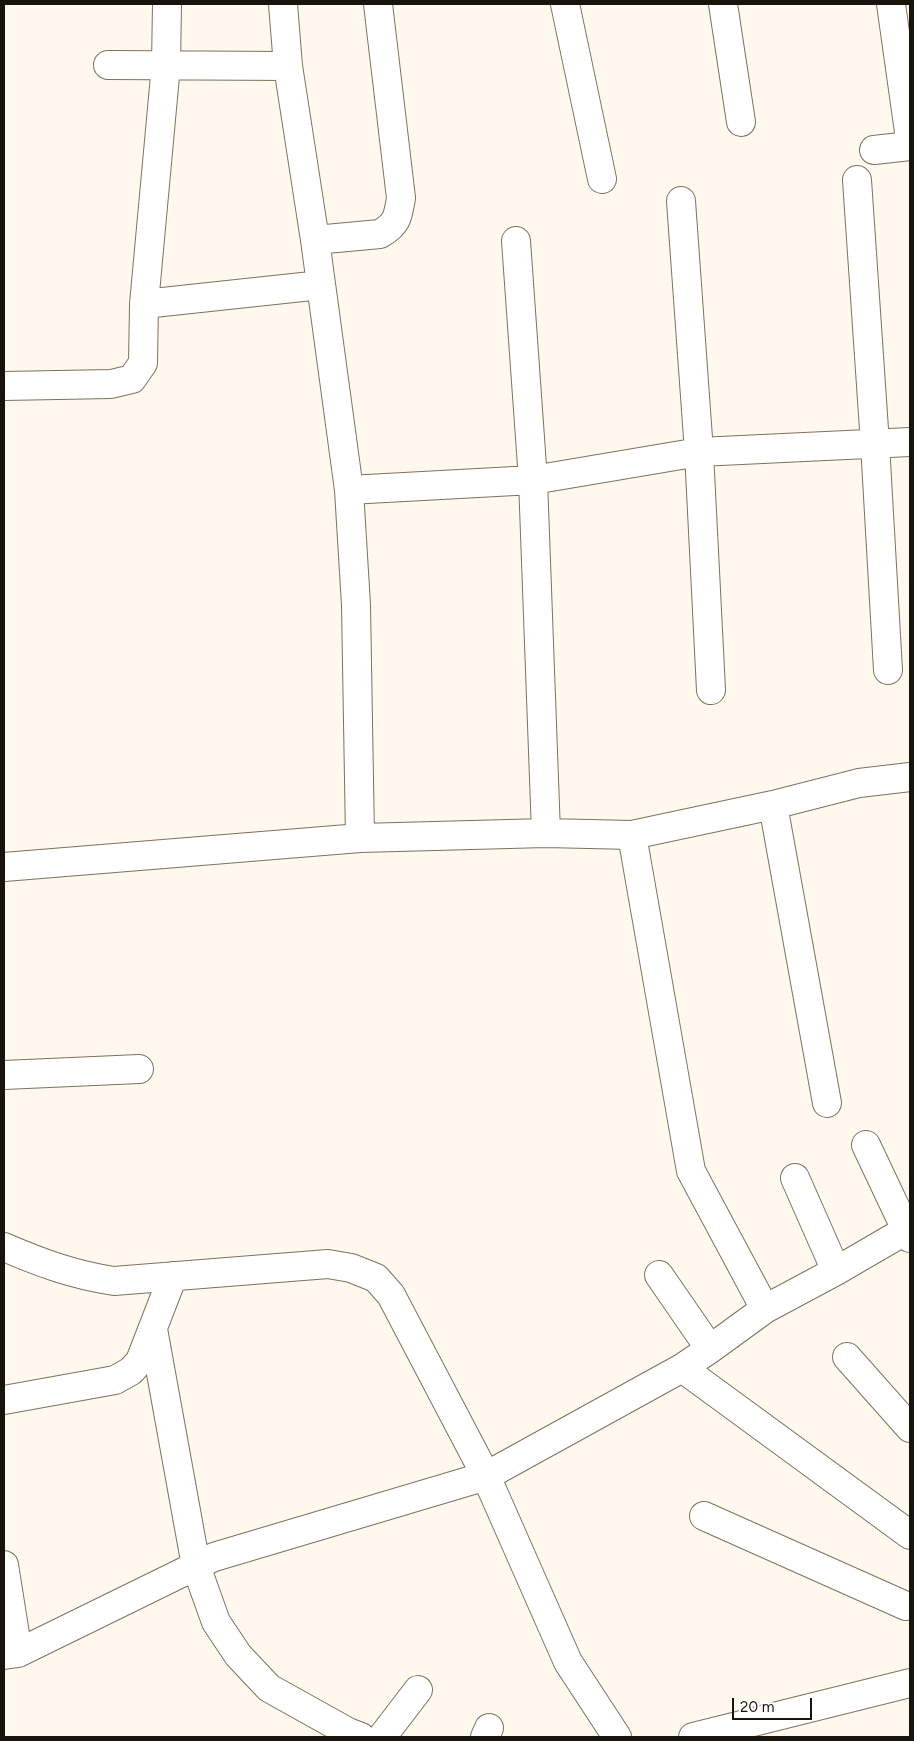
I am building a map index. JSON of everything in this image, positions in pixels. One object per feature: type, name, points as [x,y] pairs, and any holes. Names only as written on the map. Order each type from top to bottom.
[{"type":"street","points":[[4,386],[111,384],[132,379],[143,363],[144,304],[166,65],[167,4]]},
{"type":"street","points":[[283,4],[288,66],[315,240],[349,490],[356,605],[360,838]]},
{"type":"street","points":[[315,240],[380,234],[389,229],[398,218],[401,198],[378,4]]},
{"type":"street","points":[[565,4],[602,179]]},
{"type":"street","points":[[724,4],[741,122]]},
{"type":"street","points":[[892,4],[908,104],[910,139]]},
{"type":"street","points":[[108,66],[288,66]]},
{"type":"street","points":[[874,150],[910,146]]},
{"type":"street","points":[[858,180],[876,444],[888,670]]},
{"type":"street","points":[[681,201],[699,452],[711,690]]},
{"type":"street","points":[[516,241],[533,480],[546,833]]},
{"type":"street","points":[[144,304],[321,285]]},
{"type":"street","points":[[349,490],[533,480],[699,452],[910,442]]},
{"type":"street","points":[[4,867],[360,838],[546,833],[632,835],[773,805],[859,783],[910,777]]},
{"type":"street","points":[[773,805],[827,1103]]},
{"type":"street","points":[[632,835],[691,1171],[765,1309]]},
{"type":"street","points":[[4,1075],[139,1069]]},
{"type":"street","points":[[4,1565],[11,1654],[214,1557],[486,1476],[682,1368],[710,1350],[765,1309],[909,1232],[866,1145]]},
{"type":"street","points":[[795,1178],[836,1271]]},
{"type":"street","points":[[4,1247],[49,1266],[87,1277],[114,1281],[328,1264],[351,1268],[376,1278],[391,1295],[486,1476],[568,1662],[617,1737]]},
{"type":"street","points":[[659,1275],[710,1350]]},
{"type":"street","points":[[4,1400],[115,1380],[131,1371],[140,1361],[173,1276]]},
{"type":"street","points":[[153,1329],[196,1566],[216,1622],[238,1655],[269,1688],[348,1732],[361,1737]]},
{"type":"street","points":[[847,1357],[910,1428]]},
{"type":"street","points":[[682,1368],[910,1535]]},
{"type":"street","points":[[704,1516],[909,1604]]},
{"type":"street","points":[[693,1737],[910,1684]]},
{"type":"street","points":[[382,1737],[418,1690]]}]
